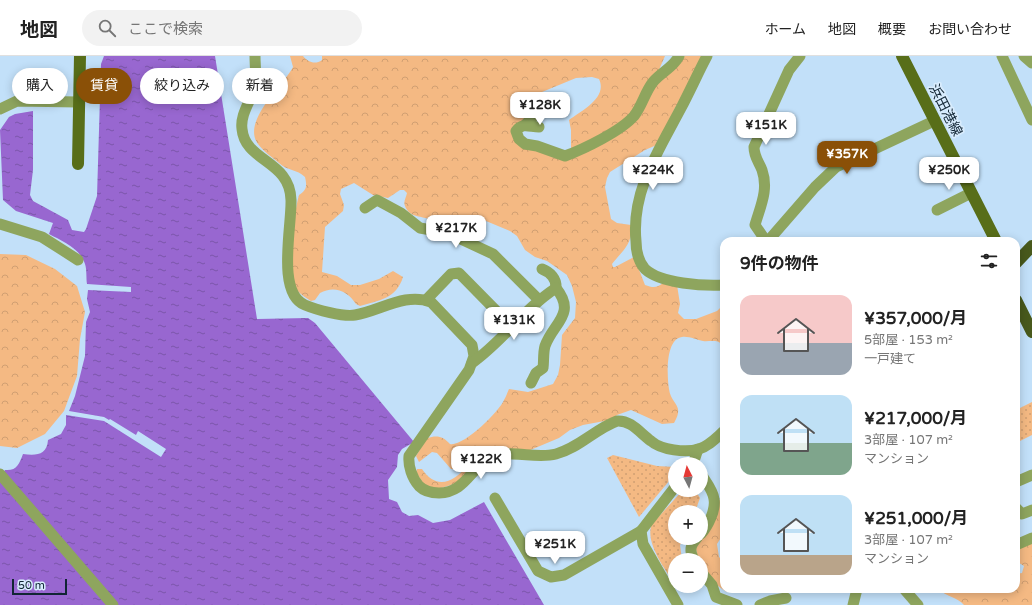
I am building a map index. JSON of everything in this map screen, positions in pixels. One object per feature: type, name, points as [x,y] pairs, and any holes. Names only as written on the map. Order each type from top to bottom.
[{"type":"highway","points":[[1020,259],[1032,246]]},
{"type":"highway","points":[[1020,308],[1032,332]]},
{"type":"main road","points":[[79,68],[80,56]]},
{"type":"main road","name":"浜田港線","points":[[902,56],[994,237]]},
{"type":"main road","points":[[78,104],[78,164]]},
{"type":"street","points":[[255,56],[254,88],[243,115],[242,129],[251,149],[283,173],[287,182],[291,200],[288,276],[290,289],[297,300],[305,305],[351,316],[409,300],[426,300],[431,302],[469,341],[474,350],[472,363],[469,370],[409,456],[409,465],[412,475],[422,489],[434,493],[453,490],[465,483],[481,464],[492,458],[503,455],[555,454],[569,449],[617,421],[630,424],[652,442],[662,446],[688,450],[698,449],[710,444],[720,435]]},
{"type":"street","points":[[539,127],[525,125],[520,126],[516,131],[519,139],[525,144],[537,146],[565,156],[598,141],[629,121],[637,111],[652,82],[673,65],[679,56]]},
{"type":"street","points":[[707,56],[648,170],[638,201],[635,233],[639,260],[654,276],[705,286],[720,285]]},
{"type":"street","points":[[764,237],[755,225],[765,197],[762,171],[754,156],[754,147],[789,70],[800,56]]},
{"type":"street","points":[[1002,56],[1032,120]]},
{"type":"street","points":[[1024,56],[1032,63]]},
{"type":"street","points":[[525,125],[532,118],[540,99],[544,99],[548,103]]},
{"type":"street","points":[[0,109],[17,101],[76,102]]},
{"type":"street","points":[[771,237],[836,166],[934,121]]},
{"type":"street","points":[[937,210],[971,193]]},
{"type":"street","points":[[365,208],[377,200],[401,212],[420,228],[448,233],[494,254],[539,300]]},
{"type":"street","points":[[0,224],[42,237],[78,260]]},
{"type":"street","points":[[531,382],[536,372],[543,368],[546,346],[564,313],[564,302],[556,288],[554,279],[549,273],[542,269]]},
{"type":"street","points":[[426,300],[451,274],[459,273],[512,327]]},
{"type":"street","points":[[472,363],[487,352],[539,300],[556,288]]},
{"type":"street","points":[[696,457],[698,449]]},
{"type":"street","points":[[0,474],[113,605]]},
{"type":"street","points":[[1020,480],[1032,476]]},
{"type":"street","points":[[708,484],[715,501],[708,524]]},
{"type":"street","points":[[494,498],[538,571],[551,577],[564,575],[641,531],[668,496]]},
{"type":"street","points":[[1020,512],[1022,514],[1032,510]]},
{"type":"street","points":[[641,531],[643,544],[678,605]]},
{"type":"street","points":[[1020,543],[1032,538]]},
{"type":"street","points":[[708,580],[712,585],[716,597],[737,605]]},
{"type":"street","points":[[853,605],[856,593]]},
{"type":"street","points":[[908,593],[918,605]]},
{"type":"street","points":[[760,605],[770,601],[786,598]]},
{"type":"green space","points":[[290,56],[303,56],[307,60],[314,63],[322,60],[322,56],[665,56],[658,72],[685,56],[703,56],[691,82],[675,108],[659,144],[645,150],[610,172],[605,187],[611,219],[617,223],[631,225],[629,242],[612,264],[613,267],[634,257],[645,285],[657,287],[663,283],[677,285],[680,304],[678,313],[684,319],[696,319],[717,311],[720,308],[720,342],[703,341],[682,337],[676,339],[670,351],[668,359],[669,389],[670,394],[678,408],[677,417],[674,423],[662,424],[631,410],[617,415],[610,420],[583,425],[570,430],[559,438],[528,451],[512,452],[457,483],[438,489],[424,485],[416,472],[417,469],[422,469],[434,480],[445,482],[457,476],[468,465],[466,462],[456,469],[451,469],[437,453],[432,452],[419,462],[416,456],[427,438],[440,437],[445,439],[450,444],[463,440],[480,428],[488,420],[501,405],[509,389],[528,392],[553,384],[558,375],[560,365],[562,335],[575,318],[576,302],[572,286],[567,275],[547,261],[535,257],[525,250],[517,236],[510,231],[486,221],[479,221],[465,231],[454,229],[434,221],[415,216],[409,212],[404,204],[407,193],[404,190],[400,190],[388,198],[373,195],[354,183],[341,189],[340,194],[344,205],[343,211],[325,227],[322,272],[337,276],[351,285],[360,285],[379,279],[393,271],[403,277],[400,284],[392,294],[381,300],[360,306],[345,293],[335,290],[320,293],[315,300],[311,301],[302,295],[295,287],[291,255],[293,227],[297,203],[299,195],[306,188],[305,177],[302,174],[282,166],[258,144],[254,135],[255,125],[259,114],[266,104],[288,104],[288,75],[293,67]],"holes":[[[592,77],[599,79],[601,86],[600,92],[592,103],[569,120],[571,130],[571,150],[546,151],[514,135],[530,116],[537,98],[542,92],[576,78]]]},
{"type":"green space","points":[[0,254],[26,255],[55,269],[77,286],[85,312],[80,339],[77,376],[64,411],[45,434],[17,448],[0,446]]},
{"type":"green space","points":[[1032,402],[1032,435],[1020,441],[1020,408]]},
{"type":"green space","points":[[613,455],[657,466],[668,467],[668,482],[639,517],[607,458]]},
{"type":"green space","points":[[677,497],[700,498],[698,505],[669,505]]},
{"type":"green space","points":[[720,499],[720,539],[717,544],[720,558],[720,587],[714,583],[708,575],[708,553],[697,553],[695,545],[708,545],[708,521]]},
{"type":"green space","points":[[668,506],[668,545],[680,545],[681,553],[668,553],[668,574],[653,547],[650,531],[652,524]]},
{"type":"green space","points":[[1032,540],[1032,605],[964,605],[958,600],[944,593],[1020,593],[1020,573],[1022,573],[1024,566],[1020,564],[1020,546]]},
{"type":"water","points":[[104,56],[215,56],[217,68],[140,68],[140,104],[223,104],[257,319],[308,318],[315,323],[414,442],[402,449],[398,455],[397,467],[388,480],[389,499],[397,502],[402,512],[409,516],[418,515],[433,523],[450,520],[484,502],[544,605],[0,605],[0,477],[5,470],[15,468],[19,464],[23,454],[32,455],[43,452],[46,449],[48,440],[61,434],[66,425],[66,415],[104,421],[161,457],[166,449],[138,431],[136,435],[110,419],[69,411],[75,396],[85,356],[86,322],[90,312],[87,299],[88,290],[131,292],[131,287],[87,284],[86,266],[83,258],[75,249],[49,234],[53,223],[16,211],[3,200],[0,130],[9,117],[15,114],[33,111],[33,170],[30,195],[33,201],[68,220],[72,230],[84,232],[97,196],[100,104],[132,104],[132,68],[101,68]]}]
